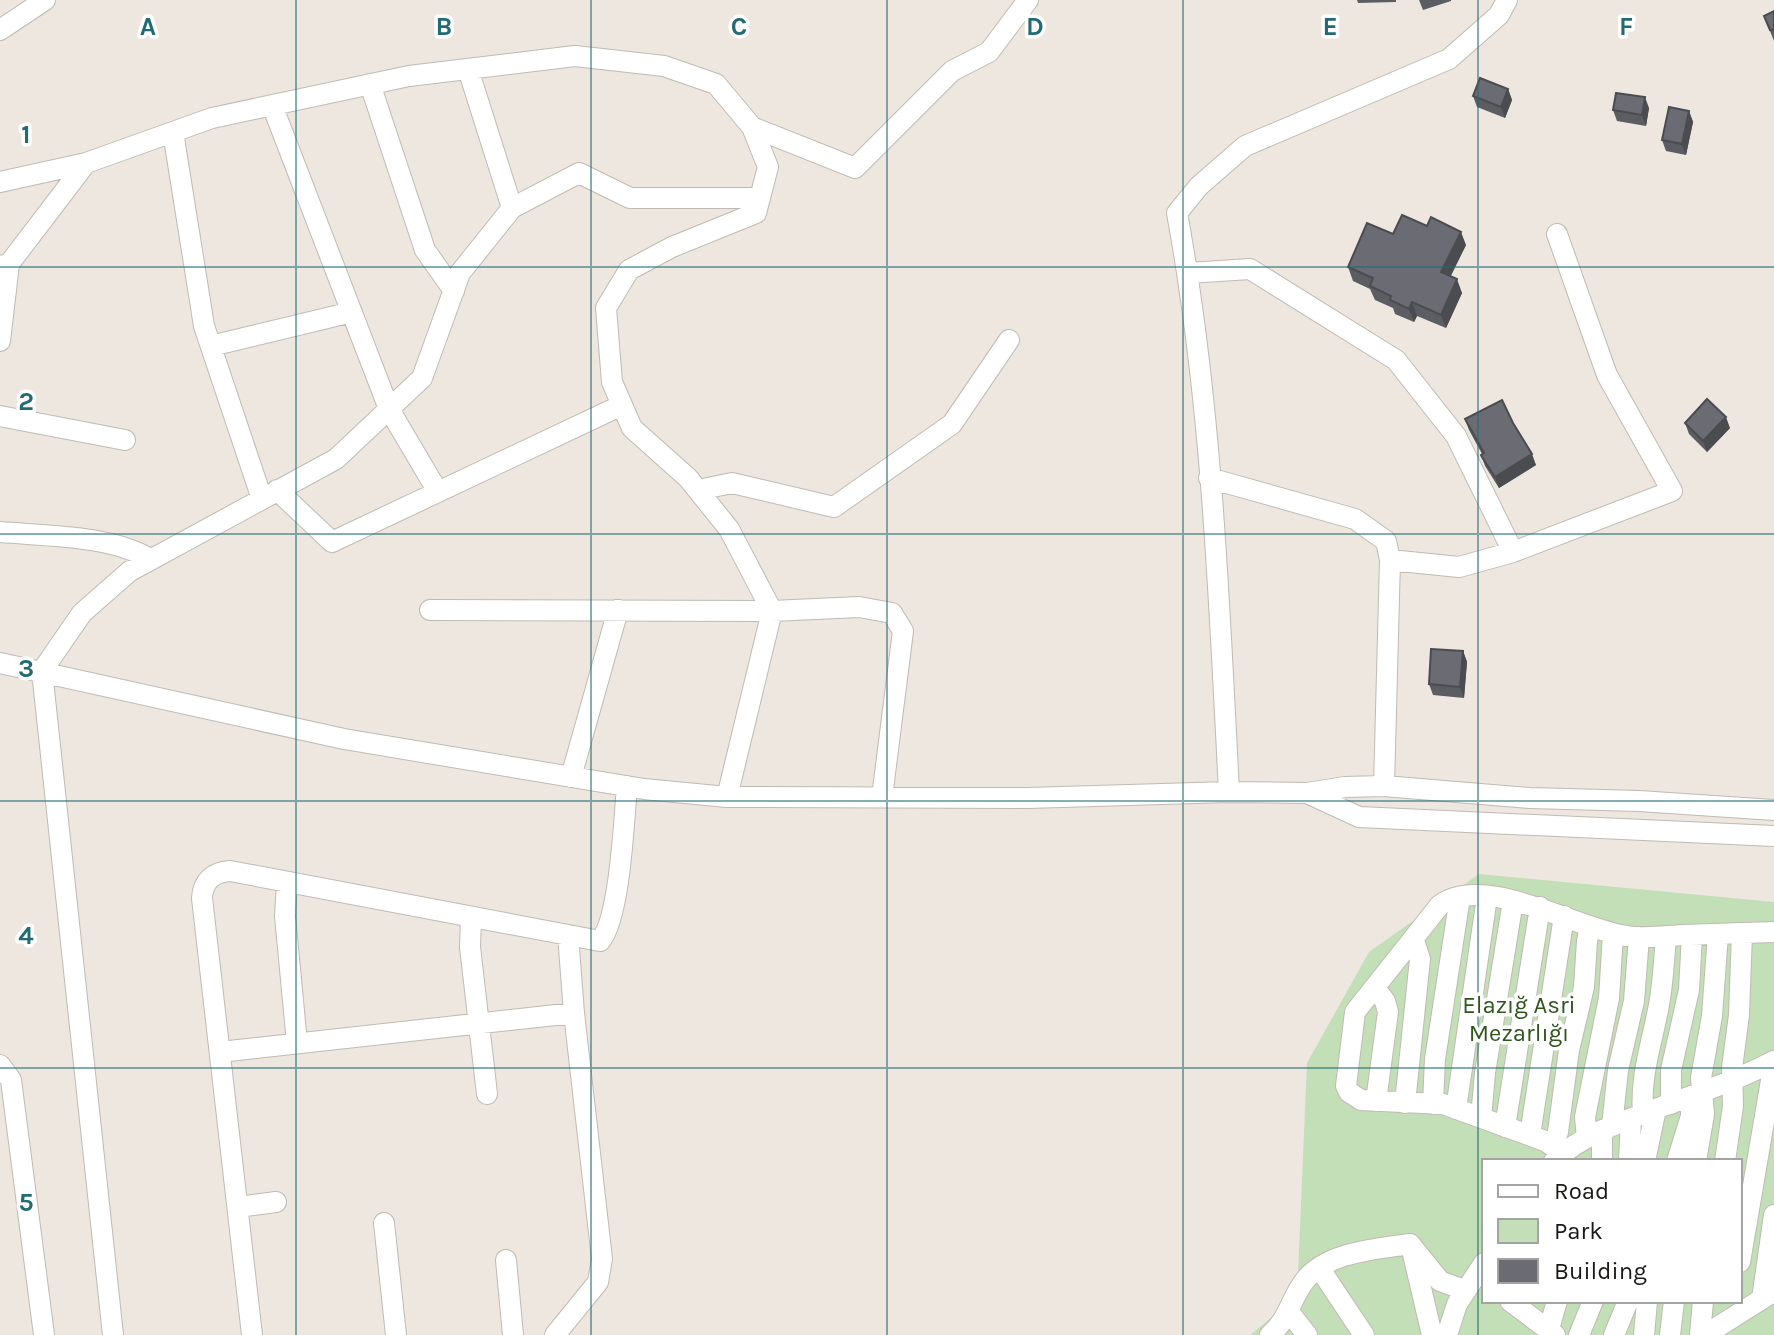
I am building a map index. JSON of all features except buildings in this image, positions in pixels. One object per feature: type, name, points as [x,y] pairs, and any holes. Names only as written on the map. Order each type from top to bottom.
[{"type":"street","points":[[0,30],[45,0]]},
{"type":"street","points":[[752,127],[855,168],[952,71],[989,52],[1028,0]]},
{"type":"street","points":[[1229,792],[1218,575],[1188,273],[1177,213],[1199,186],[1245,146],[1449,59],[1499,15],[1507,0]]},
{"type":"street","points":[[0,182],[86,163],[212,118],[409,76],[575,56],[664,66],[716,84],[752,127],[768,167],[756,213],[672,247],[629,270],[606,308],[612,382],[632,428],[698,490],[729,529],[772,611],[727,797]]},
{"type":"street","points":[[468,69],[512,208]]},
{"type":"street","points":[[370,84],[425,250],[454,291]]},
{"type":"street","points":[[272,105],[389,409],[438,492]]},
{"type":"street","points":[[173,132],[204,326],[211,346],[270,494],[332,542],[622,405]]},
{"type":"street","points":[[0,341],[4,265],[86,163]]},
{"type":"street","points":[[113,1335],[42,671],[82,613],[130,571],[336,459],[422,378],[460,273],[512,208],[579,173],[630,198],[760,198]]},
{"type":"street","points":[[1390,560],[1459,567],[1513,552],[1672,491],[1607,375],[1557,234]]},
{"type":"street","points":[[1188,273],[1250,269],[1396,360],[1456,436],[1513,552]]},
{"type":"street","points":[[211,346],[352,312]]},
{"type":"street","points":[[698,490],[732,483],[834,507],[952,424],[1009,340]]},
{"type":"street","points":[[0,416],[125,440]]},
{"type":"street","points":[[1209,478],[1355,519],[1386,541],[1390,560],[1384,786]]},
{"type":"street","points":[[0,532],[132,548],[150,559]]},
{"type":"street","points":[[430,610],[870,609],[892,613],[903,631],[882,797]]},
{"type":"street","points":[[571,777],[618,610]]},
{"type":"street","points":[[0,663],[344,739],[627,786],[727,797],[1028,798],[1307,793],[1345,787],[1384,786],[1530,798],[1774,810]]},
{"type":"street","points":[[252,1335],[202,891],[210,878],[222,872],[287,882],[600,941],[606,934],[621,853],[627,786]]},
{"type":"street","points":[[1307,793],[1359,817],[1774,836]]},
{"type":"street","points":[[287,882],[285,916],[297,1043]]},
{"type":"street","points":[[1433,1104],[1438,1034],[1460,897]]},
{"type":"street","points":[[1456,1109],[1487,897]]},
{"type":"street","points":[[1774,932],[1639,937],[1613,934],[1540,907],[1513,901],[1487,897],[1450,899],[1440,905],[1355,1012],[1345,1078],[1346,1086],[1354,1097],[1433,1104],[1530,1135],[1601,1134],[1774,1062]]},
{"type":"street","points":[[1481,1118],[1485,1073],[1513,901]]},
{"type":"street","points":[[1505,1127],[1540,907]]},
{"type":"street","points":[[1530,1135],[1564,916]]},
{"type":"street","points":[[471,917],[470,947],[487,1094]]},
{"type":"street","points":[[1590,927],[1584,987],[1569,1050],[1558,1132],[1601,1134],[1642,1159]]},
{"type":"street","points":[[1725,1159],[1733,1106],[1732,1068],[1739,1015],[1742,933]]},
{"type":"street","points":[[1613,934],[1609,998],[1585,1117],[1627,1159]]},
{"type":"street","points":[[1678,1159],[1701,1078],[1712,1016],[1718,934]]},
{"type":"street","points":[[555,1335],[598,1282],[602,1259],[568,935]]},
{"type":"street","points":[[1601,1134],[1671,1070],[1689,990],[1692,935]]},
{"type":"street","points":[[1601,1134],[1642,1093],[1647,1053],[1661,992],[1666,936]]},
{"type":"street","points":[[1602,1159],[1601,1134],[1634,1001],[1639,937]]},
{"type":"street","points":[[1405,1103],[1420,959],[1414,941]]},
{"type":"street","points":[[1375,988],[1385,1001],[1388,1012],[1376,1101]]},
{"type":"street","points":[[220,1052],[574,1013]]},
{"type":"street","points":[[1742,1250],[1774,1062]]},
{"type":"street","points":[[0,1065],[11,1080],[44,1335]]},
{"type":"street","points":[[1696,1159],[1704,1114],[1697,1094]]},
{"type":"street","points":[[238,1207],[276,1202]]},
{"type":"street","points":[[1703,1335],[1738,1307],[1768,1295],[1774,1215]]},
{"type":"street","points":[[384,1223],[396,1335]]},
{"type":"street","points":[[1273,1334],[1289,1312],[1305,1279],[1320,1269],[1350,1253],[1410,1244]]},
{"type":"street","points":[[1410,1244],[1440,1281],[1476,1278]]},
{"type":"street","points":[[1410,1244],[1432,1335]]},
{"type":"street","points":[[506,1260],[513,1335]]},
{"type":"street","points":[[1320,1269],[1364,1335]]},
{"type":"street","points":[[1447,1335],[1476,1278]]},
{"type":"street","points":[[1552,1332],[1557,1303]]},
{"type":"street","points":[[1579,1335],[1592,1303]]},
{"type":"street","points":[[1614,1335],[1627,1303]]},
{"type":"street","points":[[1644,1335],[1647,1303]]},
{"type":"street","points":[[1670,1335],[1674,1303]]},
{"type":"street","points":[[1703,1303],[1703,1335]]},
{"type":"street","points":[[1521,1304],[1552,1332]]},
{"type":"street","points":[[1289,1312],[1307,1335]]},
{"type":"green space","name":"Elazığ Asri Mezarlığı","points":[[1479,874],[1774,902],[1774,1335],[1250,1335],[1297,1297],[1307,1063],[1369,952]]}]
